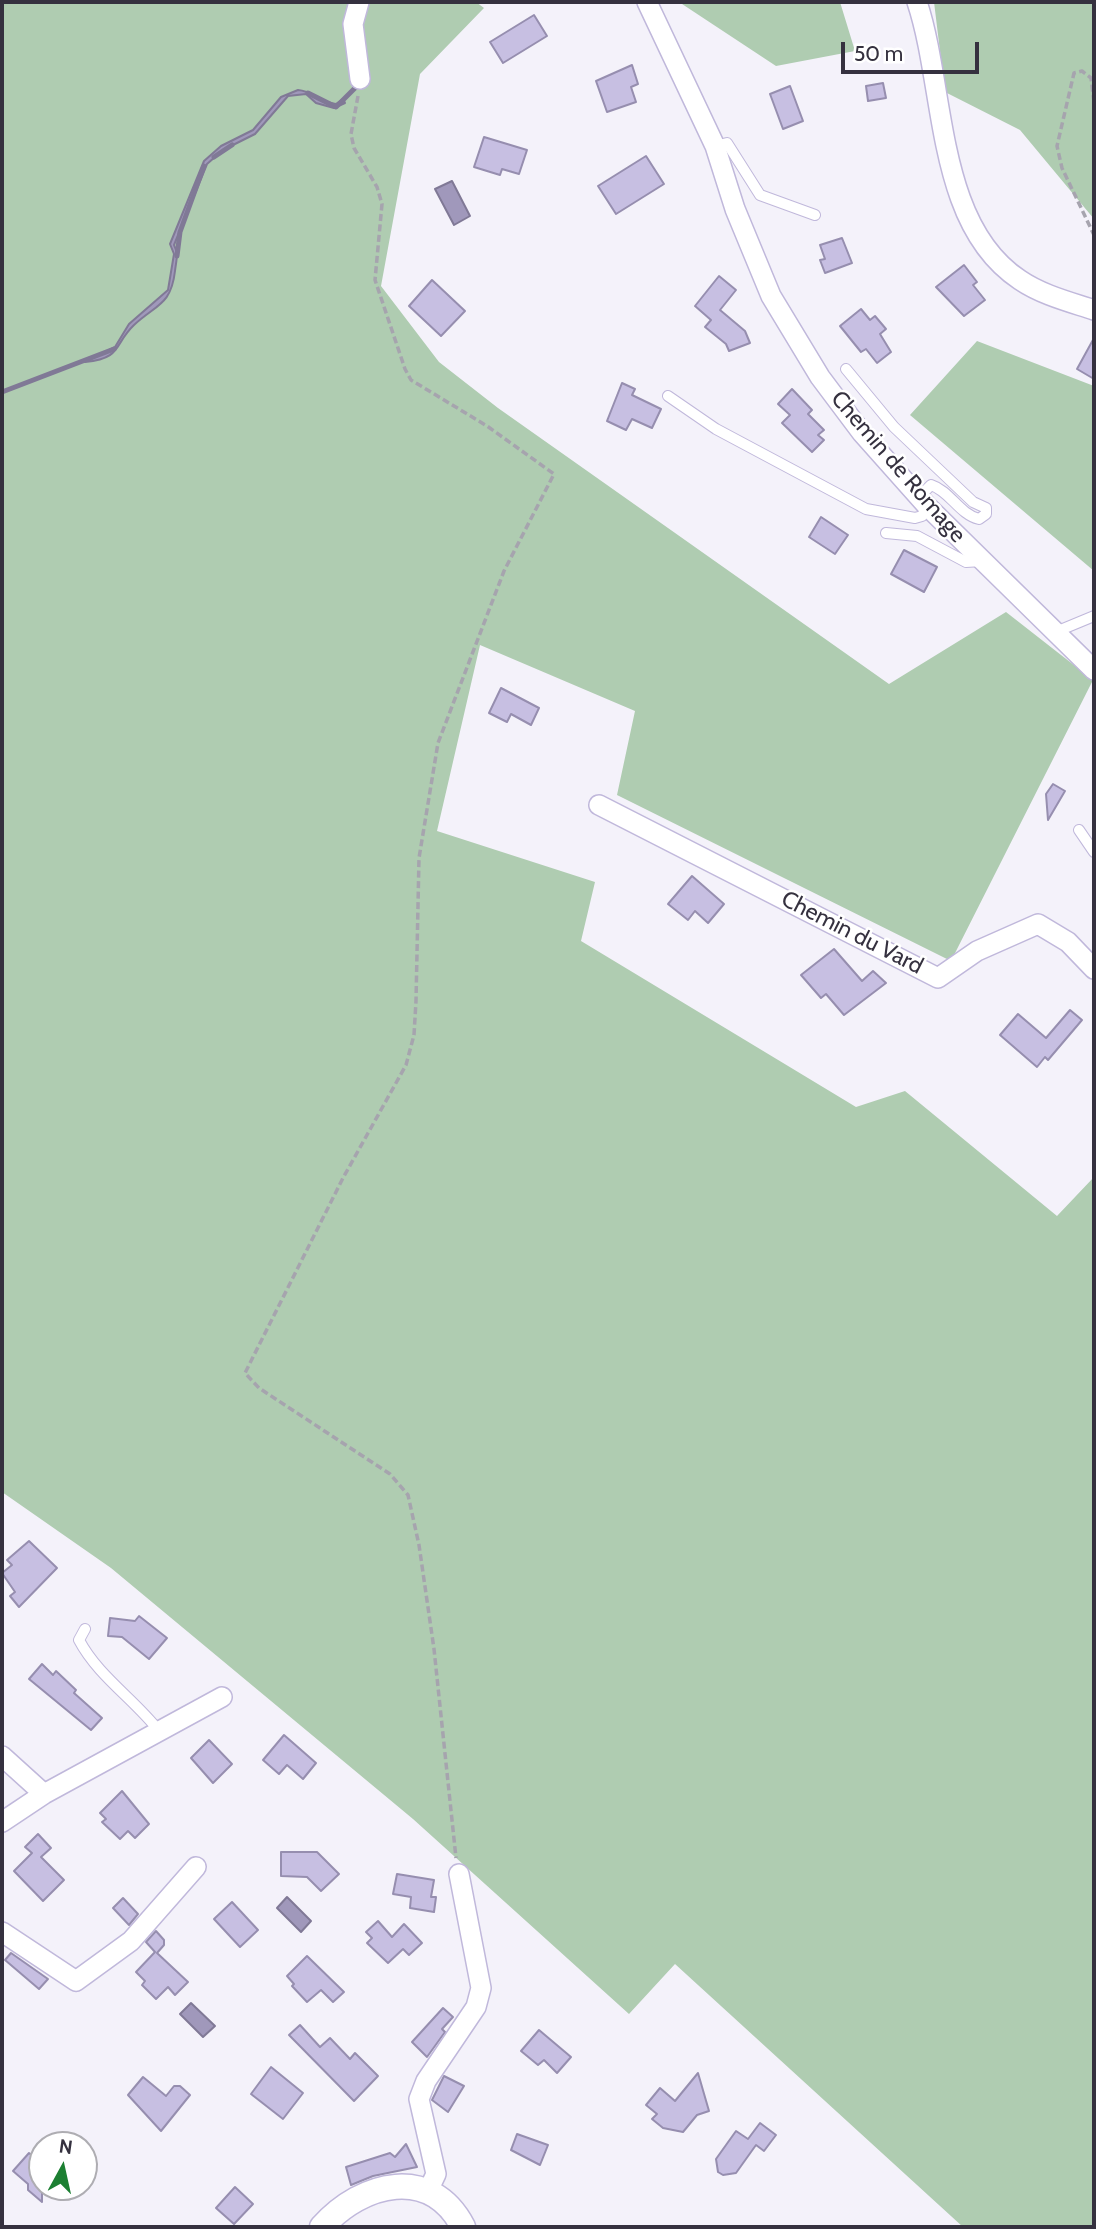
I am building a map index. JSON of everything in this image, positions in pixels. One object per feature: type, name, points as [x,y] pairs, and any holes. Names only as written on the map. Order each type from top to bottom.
[{"type":"street","points":[[359,2],[353,24],[360,79]]},
{"type":"street","name":"Chemin de Romage","points":[[647,2],[715,146],[735,209],[771,296],[820,377],[862,433],[927,506],[1053,633],[1094,670]]},
{"type":"street","points":[[917,2],[950,160],[971,223],[989,250],[1017,278],[1032,288],[1094,310]]},
{"type":"street","name":"Chemin du Vard","points":[[598,805],[938,978],[977,951],[1038,925],[1068,942],[1094,969]]},
{"type":"street","points":[[2,1822],[44,1794],[222,1697]]},
{"type":"street","points":[[2,1756],[44,1794]]},
{"type":"street","points":[[2,1932],[76,1981],[131,1941],[196,1867]]},
{"type":"street","points":[[428,2191],[436,2174],[419,2099],[426,2081],[476,2007],[481,1989],[459,1874]]},
{"type":"street","points":[[322,2227],[334,2213],[362,2197],[398,2187],[428,2191],[446,2200],[463,2227]]},
{"type":"lane","points":[[715,146],[727,143],[760,195],[815,215]]},
{"type":"lane","points":[[668,396],[716,429],[866,509],[915,518],[922,516],[927,506],[922,494],[931,485],[941,489],[971,516],[979,519],[986,514],[986,508],[973,502],[894,427],[846,369]]},
{"type":"lane","points":[[886,533],[917,536],[966,562],[983,561]]},
{"type":"lane","points":[[1053,633],[1094,616]]},
{"type":"lane","points":[[1079,830],[1094,852]]},
{"type":"lane","points":[[85,1629],[79,1640],[89,1658],[144,1712],[159,1731]]},
{"type":"path","points":[[1094,102],[1091,78],[1082,71],[1074,73],[1057,146],[1062,168],[1094,235]]},
{"type":"path","points":[[360,79],[351,134],[354,148],[377,187],[382,204],[375,280],[411,380],[486,426],[554,474],[504,570],[438,743],[427,796],[416,889],[416,1000],[414,1035],[406,1065],[337,1188],[245,1373],[259,1388],[390,1474],[408,1495],[434,1649],[448,1799],[459,1874]]},
{"type":"green space","points":[[2,2],[476,2],[484,8],[420,74],[381,286],[439,362],[498,408],[889,684],[1006,612],[1093,680],[951,961],[617,795],[635,711],[480,645],[437,831],[595,882],[581,941],[856,1107],[905,1091],[1057,1216],[1094,1177],[1094,2227],[963,2227],[675,1964],[629,2014],[413,1819],[111,1568],[2,1492]]},
{"type":"green space","points":[[679,2],[840,2],[855,51],[776,66]]},
{"type":"green space","points":[[934,2],[1094,2],[1094,219],[1020,130],[945,92]]},
{"type":"green space","points":[[977,341],[1094,386],[1094,571],[910,415]]},
{"type":"shaded area","points":[[298,90],[330,103],[336,104],[343,99],[345,103],[334,108],[316,103],[306,94],[288,96],[255,134],[223,150],[207,164],[174,245],[177,255],[170,291],[162,303],[127,332],[112,354],[85,362],[115,347],[129,324],[168,290],[174,254],[170,244],[204,161],[221,146],[253,130],[281,97]]},
{"type":"shaded area","points":[[452,181],[470,216],[454,225],[435,189]]},
{"type":"shaded area","points":[[287,1897],[311,1921],[301,1932],[277,1908]]},
{"type":"shaded area","points":[[191,2003],[215,2026],[203,2037],[180,2014]]},
{"type":"building","points":[[534,15],[547,36],[503,63],[490,42]]},
{"type":"building","points":[[632,65],[638,84],[631,87],[636,102],[607,112],[596,81]]},
{"type":"building","points":[[883,83],[886,98],[868,101],[866,86]]},
{"type":"building","points":[[790,86],[803,121],[783,129],[770,94]]},
{"type":"building","points":[[484,137],[527,150],[519,174],[502,169],[500,175],[474,167]]},
{"type":"building","points":[[646,156],[664,184],[616,214],[598,186]]},
{"type":"building","points":[[842,238],[852,263],[825,273],[820,260],[825,259],[820,245]]},
{"type":"building","points":[[964,265],[977,282],[973,285],[985,300],[964,316],[936,287]]},
{"type":"building","points":[[719,276],[736,290],[720,310],[745,331],[750,343],[729,351],[726,344],[705,327],[711,320],[695,306]]},
{"type":"building","points":[[432,280],[465,311],[441,336],[409,306]]},
{"type":"building","points":[[861,309],[870,320],[875,316],[886,329],[880,334],[891,352],[877,363],[866,349],[861,352],[840,326]]},
{"type":"building","points":[[1094,338],[1094,379],[1077,369]]},
{"type":"building","points":[[622,383],[635,389],[632,395],[661,409],[652,428],[632,419],[626,430],[607,421]]},
{"type":"building","points":[[792,389],[812,410],[808,414],[824,430],[818,435],[824,440],[812,452],[782,423],[790,415],[778,404]]},
{"type":"building","points":[[821,517],[848,535],[835,554],[809,537]]},
{"type":"building","points":[[904,550],[937,567],[924,592],[891,574]]},
{"type":"building","points":[[501,688],[539,708],[531,725],[511,714],[507,722],[489,713]]},
{"type":"building","points":[[1053,784],[1065,791],[1048,820],[1046,794]]},
{"type":"building","points":[[692,876],[724,904],[708,923],[695,911],[688,920],[668,904]]},
{"type":"building","points":[[834,949],[862,981],[873,971],[886,983],[844,1015],[826,994],[821,998],[801,975]]},
{"type":"building","points":[[1070,1010],[1082,1020],[1048,1060],[1045,1057],[1037,1067],[1000,1035],[1018,1014],[1046,1038]]},
{"type":"building","points":[[29,1541],[57,1568],[19,1607],[10,1596],[15,1592],[2,1573],[12,1565],[7,1560]]},
{"type":"building","points":[[139,1616],[167,1638],[149,1659],[122,1637],[108,1636],[110,1618],[135,1621]]},
{"type":"building","points":[[42,1664],[53,1675],[56,1671],[76,1690],[74,1693],[102,1718],[91,1730],[29,1679]]},
{"type":"building","points":[[284,1735],[316,1763],[303,1779],[287,1765],[279,1774],[263,1760]]},
{"type":"building","points":[[209,1740],[232,1764],[213,1783],[191,1758]]},
{"type":"building","points":[[122,1791],[149,1824],[135,1838],[128,1831],[120,1839],[102,1822],[106,1819],[100,1813]]},
{"type":"building","points":[[38,1834],[51,1848],[41,1857],[64,1880],[43,1901],[14,1871],[32,1853],[25,1847]]},
{"type":"building","points":[[281,1852],[317,1852],[339,1874],[321,1891],[307,1877],[281,1876]]},
{"type":"building","points":[[397,1874],[434,1880],[431,1897],[436,1897],[434,1912],[410,1908],[411,1897],[393,1894]]},
{"type":"building","points":[[123,1898],[138,1914],[129,1925],[113,1908]]},
{"type":"building","points":[[232,1902],[258,1930],[240,1947],[214,1919]]},
{"type":"building","points":[[378,1921],[392,1937],[404,1924],[422,1943],[409,1955],[403,1949],[388,1963],[367,1943],[372,1938],[366,1932]]},
{"type":"building","points":[[156,1931],[164,1940],[164,1945],[157,1953],[188,1982],[175,1995],[168,1987],[156,1999],[142,1985],[145,1981],[136,1972],[155,1952],[146,1942]]},
{"type":"building","points":[[11,1953],[48,1979],[39,1989],[5,1960]]},
{"type":"building","points":[[307,1956],[344,1992],[333,2002],[321,1990],[307,2002],[292,1986],[294,1984],[287,1976]]},
{"type":"building","points":[[443,2008],[453,2017],[442,2029],[445,2032],[427,2057],[412,2042]]},
{"type":"building","points":[[300,2025],[320,2047],[330,2038],[350,2059],[355,2053],[378,2076],[354,2101],[289,2035]]},
{"type":"building","points":[[539,2030],[571,2057],[557,2073],[544,2060],[538,2065],[521,2051]]},
{"type":"building","points":[[271,2067],[303,2093],[283,2119],[251,2094]]},
{"type":"building","points":[[698,2073],[709,2111],[697,2115],[683,2132],[663,2128],[652,2119],[657,2114],[646,2105],[660,2088],[675,2101]]},
{"type":"building","points":[[444,2076],[464,2086],[448,2112],[432,2100]]},
{"type":"building","points":[[143,2077],[166,2096],[174,2086],[180,2086],[190,2095],[161,2131],[128,2095]]},
{"type":"building","points":[[760,2123],[776,2135],[764,2151],[756,2145],[736,2173],[723,2175],[718,2172],[716,2159],[736,2131],[748,2139]]},
{"type":"building","points":[[517,2134],[548,2145],[540,2165],[511,2150]]},
{"type":"building","points":[[406,2144],[417,2167],[373,2176],[351,2185],[346,2167],[390,2153],[395,2157]]},
{"type":"building","points":[[28,2154],[28,2184],[13,2171]]},
{"type":"building","points":[[235,2187],[253,2204],[234,2224],[216,2208]]},
{"type":"waterway","points":[[308,93],[336,107],[356,87]]},
{"type":"waterway","points":[[214,157],[232,145]]},
{"type":"waterway","points":[[177,256],[180,232],[204,166]]},
{"type":"waterway","points":[[2,392],[114,349]]}]
